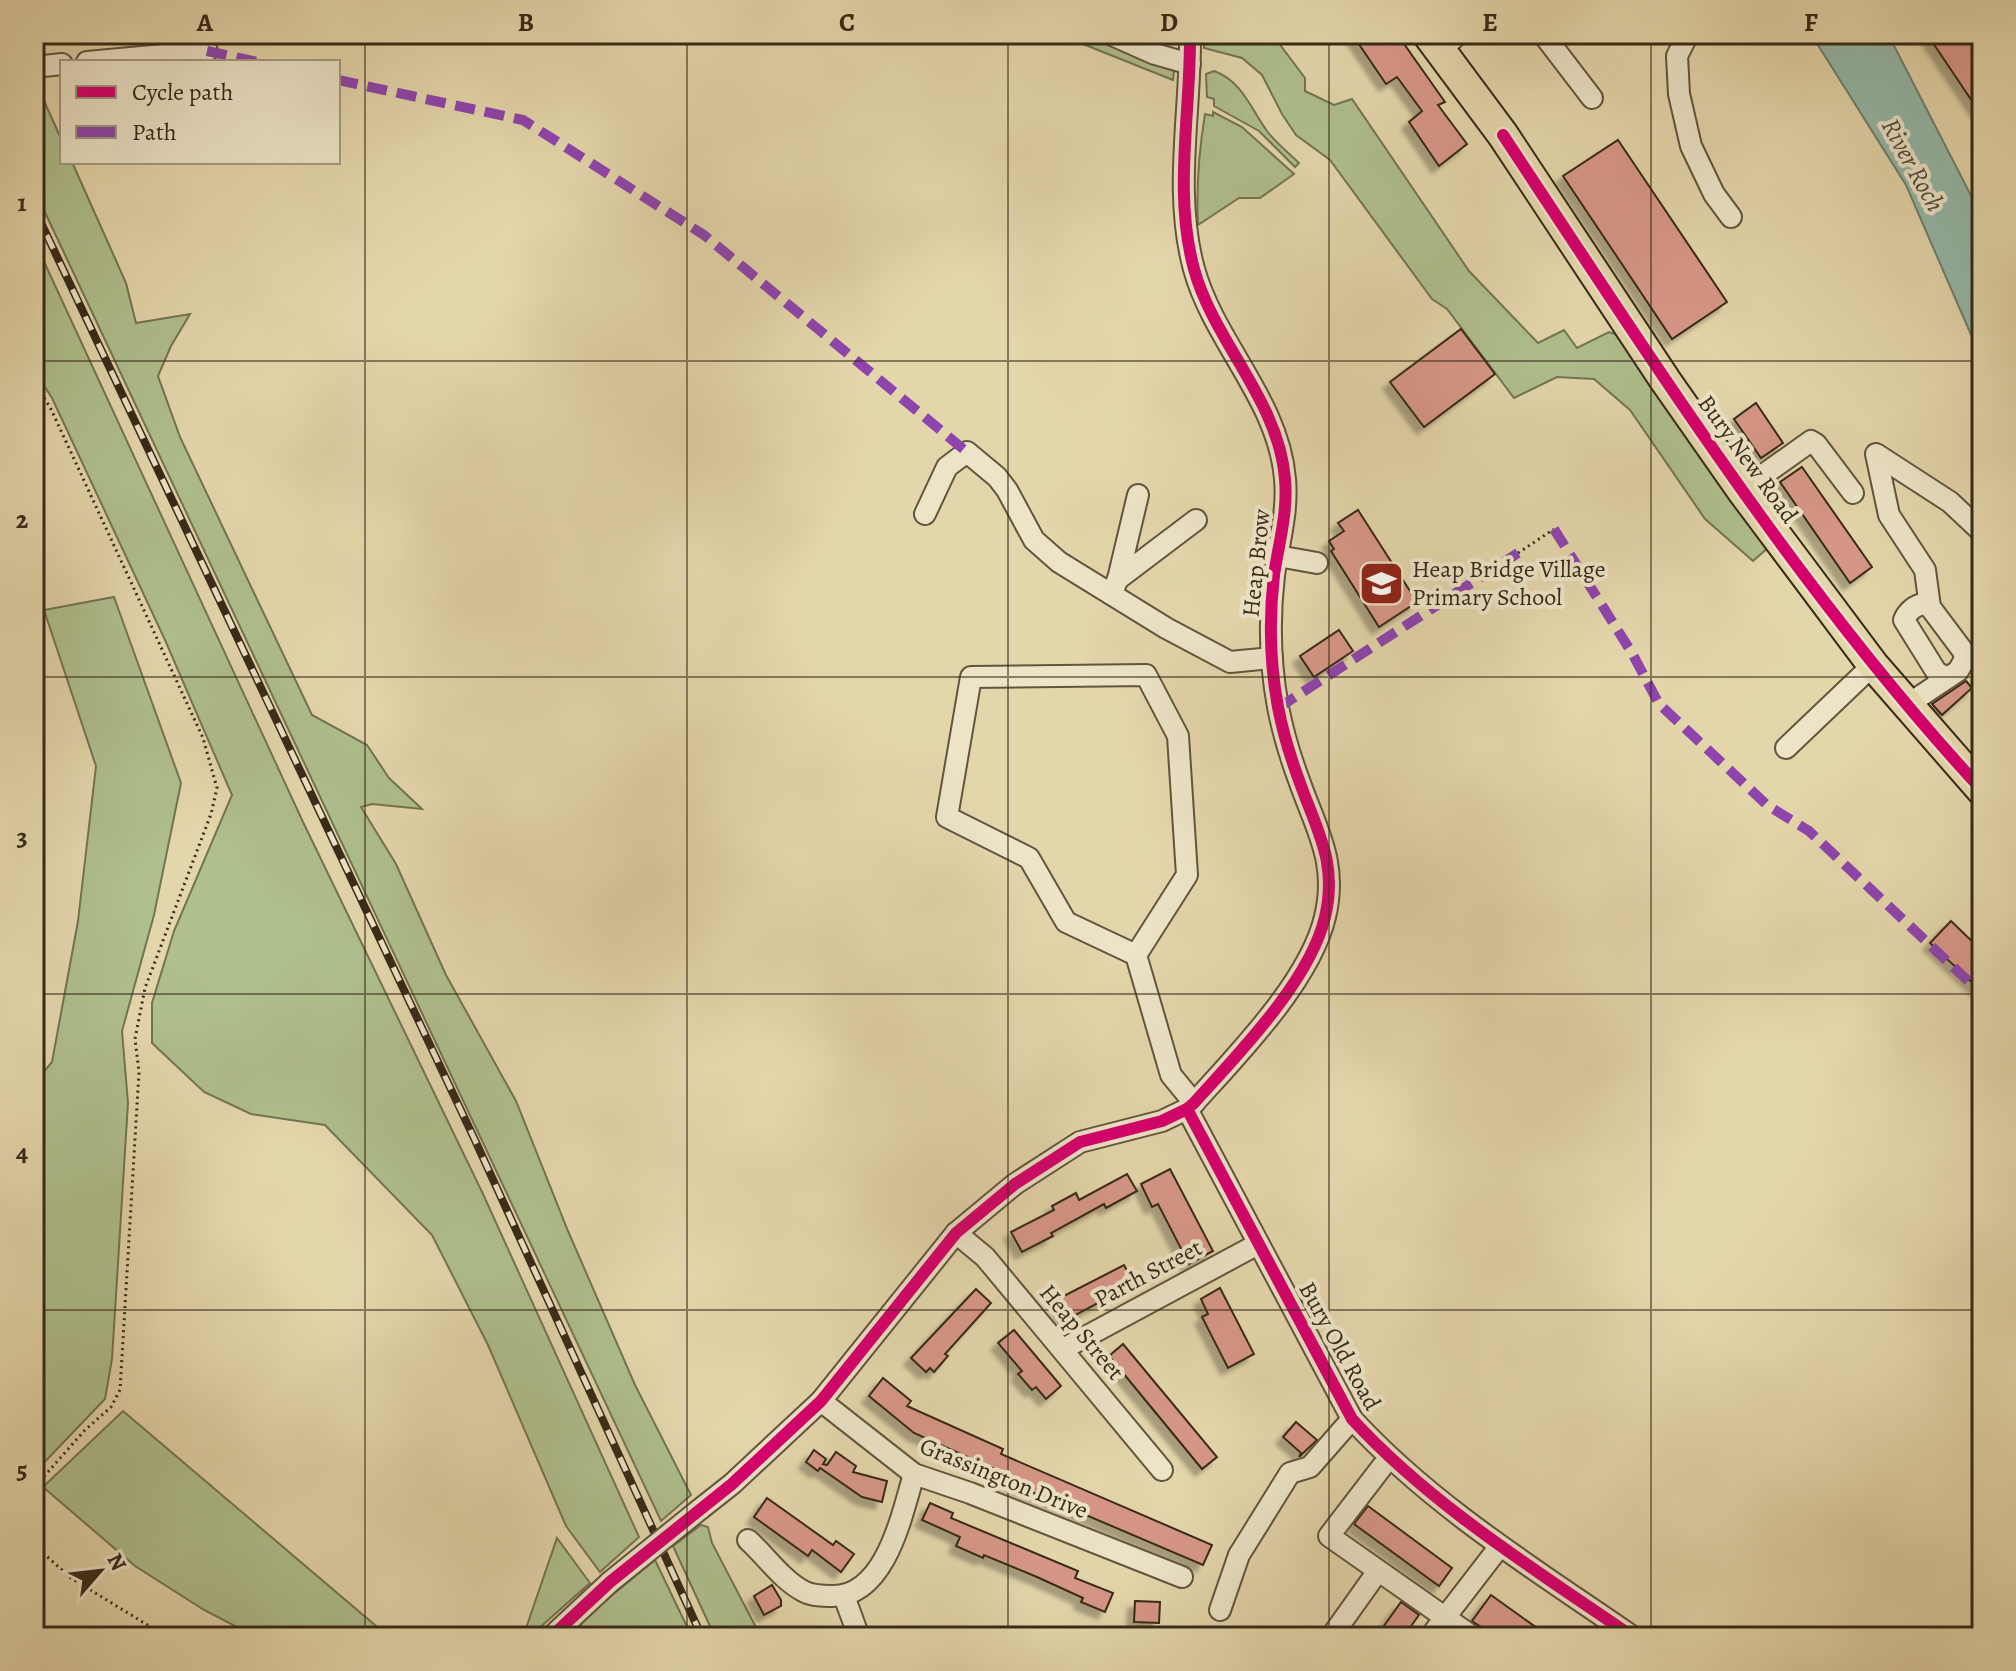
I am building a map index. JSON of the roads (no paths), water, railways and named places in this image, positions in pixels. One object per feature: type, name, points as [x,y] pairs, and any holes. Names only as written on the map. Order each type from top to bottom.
[{"type":"highway","name":"Bury New Road","points":[[1442,40],[1665,380],[1742,490],[1873,665],[1982,790]]},
{"type":"street","points":[[1110,34],[1155,54],[1190,64]]},
{"type":"street","name":"Heap Brow","points":[[1190,34],[1182,195],[1185,223],[1194,270],[1209,307],[1270,420],[1279,449],[1285,477],[1285,505],[1271,619],[1278,708],[1329,865],[1329,897],[1320,936],[1297,977],[1252,1038],[1190,1106]]},
{"type":"street","points":[[1543,34],[1592,98]]},
{"type":"street","points":[[1688,34],[1677,56],[1679,94],[1691,146],[1714,194],[1731,217]]},
{"type":"street","points":[[109,60],[207,51]]},
{"type":"street","points":[[34,67],[60,64]]},
{"type":"street","points":[[1742,490],[1811,441],[1853,493]]},
{"type":"street","points":[[925,514],[947,467],[967,452],[1002,483],[1034,540],[1059,562],[1114,587],[1230,662],[1272,658]]},
{"type":"street","points":[[1930,607],[1925,570],[1885,507],[1876,454],[1950,502],[1982,532]]},
{"type":"street","points":[[1114,587],[1138,495]]},
{"type":"street","points":[[1114,587],[1196,520]]},
{"type":"street","points":[[1278,556],[1317,563]]},
{"type":"street","points":[[1907,705],[1958,671],[1965,659],[1963,651],[1930,607],[1924,604],[1915,606],[1904,620],[1937,673],[1947,677]]},
{"type":"street","points":[[1786,748],[1873,665]]},
{"type":"street","points":[[1146,675],[1178,736],[1187,875],[1136,955],[1066,922],[1029,858],[947,817],[971,677],[1146,675]]},
{"type":"street","name":"Bury Old Road","points":[[1136,955],[1171,1075],[1352,1419],[1388,1459],[1500,1546],[1633,1637]]},
{"type":"street","points":[[551,1637],[610,1582],[732,1484],[821,1401],[956,1233],[1015,1184],[1080,1142],[1162,1121],[1190,1106]]},
{"type":"street","name":"Heap Street","points":[[956,1233],[985,1257],[1162,1470]]},
{"type":"street","name":"Parth Street","points":[[1063,1349],[1258,1244]]},
{"type":"street","name":"Grassington Drive","points":[[821,1401],[914,1474],[1182,1577]]},
{"type":"street","points":[[1220,1610],[1239,1555],[1290,1473],[1310,1467],[1352,1419]]},
{"type":"street","points":[[1388,1459],[1329,1536],[1473,1637]]},
{"type":"street","points":[[748,1540],[785,1578],[806,1593],[844,1596],[866,1582],[887,1553],[895,1538],[914,1474]]},
{"type":"street","points":[[1430,1637],[1500,1546]]},
{"type":"street","points":[[1331,1637],[1378,1571]]},
{"type":"street","points":[[844,1596],[859,1637]]},
{"type":"water","name":"River Roch","points":[[1811,34],[1888,34],[1982,217],[1982,360],[1906,185]]},
{"type":"railway","points":[[34,208],[474,1138],[702,1637]]},
{"type":"place","name":"Heap Bridge Village Primary School","points":[[1381,583]]}]
